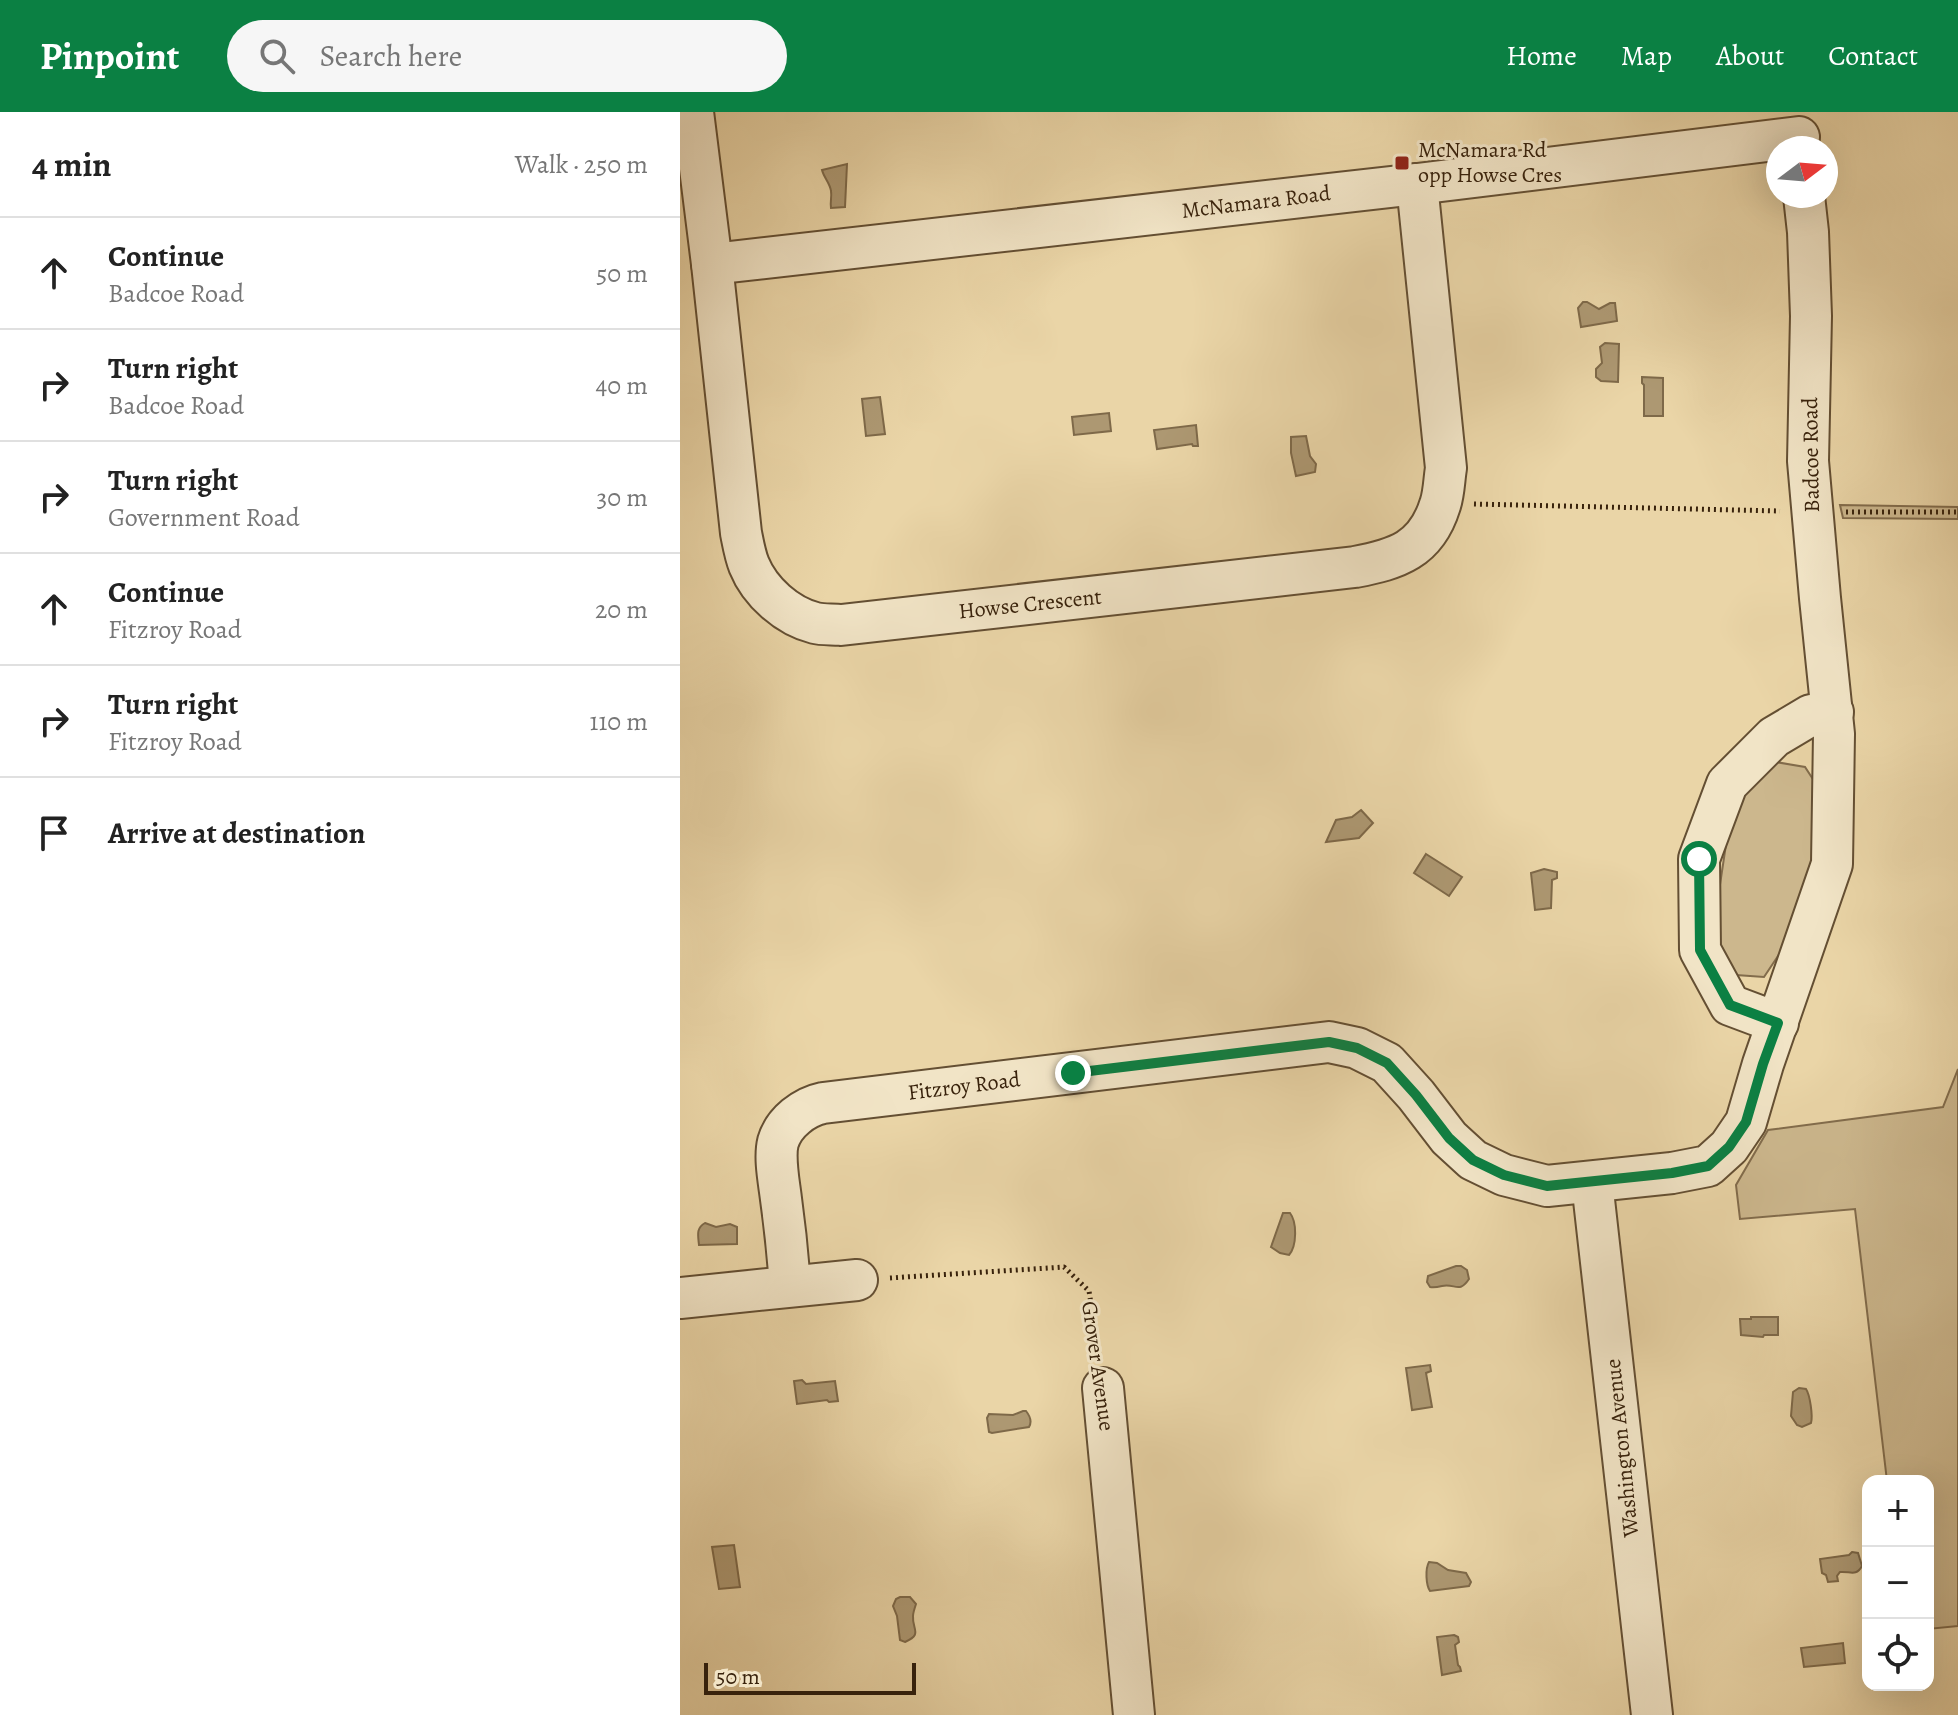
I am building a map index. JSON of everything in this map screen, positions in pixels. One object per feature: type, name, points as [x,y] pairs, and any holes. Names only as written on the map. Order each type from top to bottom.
[{"type":"street","name":"Howse Crescent","points":[[693,112],[741,533],[748,562],[757,581],[772,598],[787,610],[818,623],[841,625],[1355,567],[1385,561],[1406,552],[1429,532],[1441,503],[1446,468],[1417,184]]},
{"type":"street","name":"McNamara Road","points":[[712,264],[1417,184],[1798,132]]},
{"type":"street","name":"Badcoe Road","points":[[1708,1166],[1729,1147],[1746,1122],[1832,864],[1833,712],[1808,461],[1811,316],[1805,208]]},
{"type":"street","points":[[1778,1023],[1730,1005],[1700,950],[1699,859],[1727,784],[1774,737],[1811,715],[1833,712]]},
{"type":"street","name":"Fitzroy Road","points":[[790,1286],[778,1142],[797,1115],[812,1105],[823,1103],[1329,1042],[1357,1048],[1387,1063],[1449,1138],[1473,1160],[1504,1175],[1547,1186],[1672,1173],[1708,1166]]},
{"type":"street","name":"Washington Avenue","points":[[1592,1182],[1652,1715]]},
{"type":"street","points":[[680,1298],[857,1280]]},
{"type":"street","name":"Grover Avenue","points":[[1103,1388],[1134,1715]]},
{"type":"path","points":[[1441,503],[1811,512],[1958,512]]},
{"type":"path","name":"Grover Avenue","points":[[857,1280],[1064,1267],[1089,1291],[1103,1388]]},
{"type":"shaded area","points":[[847,164],[845,207],[831,208],[830,188],[822,170]]},
{"type":"shaded area","points":[[1583,302],[1599,309],[1615,303],[1617,321],[1581,327],[1578,308]]},
{"type":"shaded area","points":[[1605,343],[1619,344],[1618,382],[1601,381],[1596,377],[1596,369],[1602,363],[1600,347]]},
{"type":"shaded area","points":[[1642,377],[1663,378],[1663,416],[1644,416]]},
{"type":"shaded area","points":[[880,397],[885,434],[866,436],[862,399]]},
{"type":"shaded area","points":[[1109,413],[1111,431],[1074,435],[1072,417]]},
{"type":"shaded area","points":[[1196,425],[1198,446],[1192,444],[1157,449],[1154,430]]},
{"type":"shaded area","points":[[1306,436],[1310,456],[1316,464],[1315,472],[1296,476],[1291,437]]},
{"type":"shaded area","points":[[1840,505],[1958,507],[1958,519],[1843,518]]},
{"type":"shaded area","points":[[1770,761],[1805,767],[1818,787],[1813,859],[1788,941],[1764,977],[1736,975],[1721,957],[1715,918],[1731,811]]},
{"type":"shaded area","points":[[1361,810],[1373,823],[1359,838],[1326,842],[1336,820],[1352,817]]},
{"type":"shaded area","points":[[1426,854],[1462,877],[1449,896],[1414,873]]},
{"type":"shaded area","points":[[1544,869],[1557,872],[1557,878],[1552,880],[1551,908],[1535,910],[1531,873]]},
{"type":"shaded area","points":[[1958,1069],[1958,1626],[1934,1628],[1934,1475],[1886,1475],[1855,1209],[1740,1219],[1736,1185],[1768,1130],[1943,1107]]},
{"type":"shaded area","points":[[1283,1213],[1290,1213],[1295,1228],[1294,1246],[1289,1255],[1271,1247]]},
{"type":"shaded area","points":[[705,1223],[716,1227],[730,1224],[737,1227],[737,1244],[699,1245],[699,1230]]},
{"type":"shaded area","points":[[1456,1266],[1467,1270],[1469,1279],[1462,1286],[1430,1287],[1428,1276]]},
{"type":"shaded area","points":[[1778,1317],[1778,1335],[1741,1335],[1740,1319]]},
{"type":"shaded area","points":[[1430,1365],[1431,1371],[1426,1373],[1432,1407],[1412,1410],[1406,1368]]},
{"type":"shaded area","points":[[802,1380],[806,1384],[835,1381],[838,1401],[797,1404],[794,1381]]},
{"type":"shaded area","points":[[1799,1388],[1806,1389],[1811,1411],[1811,1423],[1802,1427],[1791,1416],[1793,1392]]},
{"type":"shaded area","points":[[1023,1411],[1029,1417],[1029,1427],[989,1432],[989,1414],[1013,1415]]},
{"type":"shaded area","points":[[734,1545],[740,1587],[719,1589],[712,1547]]},
{"type":"shaded area","points":[[1858,1553],[1860,1569],[1840,1572],[1838,1581],[1828,1582],[1822,1573],[1820,1559]]},
{"type":"shaded area","points":[[1429,1562],[1466,1573],[1471,1582],[1469,1586],[1430,1591],[1426,1577]]},
{"type":"shaded area","points":[[900,1597],[910,1597],[916,1604],[913,1616],[915,1634],[905,1642],[900,1640],[893,1606]]},
{"type":"shaded area","points":[[1454,1635],[1459,1642],[1455,1645],[1461,1671],[1442,1675],[1437,1637]]},
{"type":"shaded area","points":[[1843,1643],[1845,1663],[1804,1667],[1801,1648]]},
{"type":"place","name":"McNamara Rd opp Howse Cres","points":[[1402,163]]},
{"type":"route","points":[[1073,1073],[1329,1042],[1357,1048],[1387,1063],[1449,1138],[1473,1160],[1504,1175],[1547,1186],[1672,1173],[1708,1166],[1729,1147],[1746,1122],[1778,1023],[1730,1005],[1700,950],[1699,859]]}]
